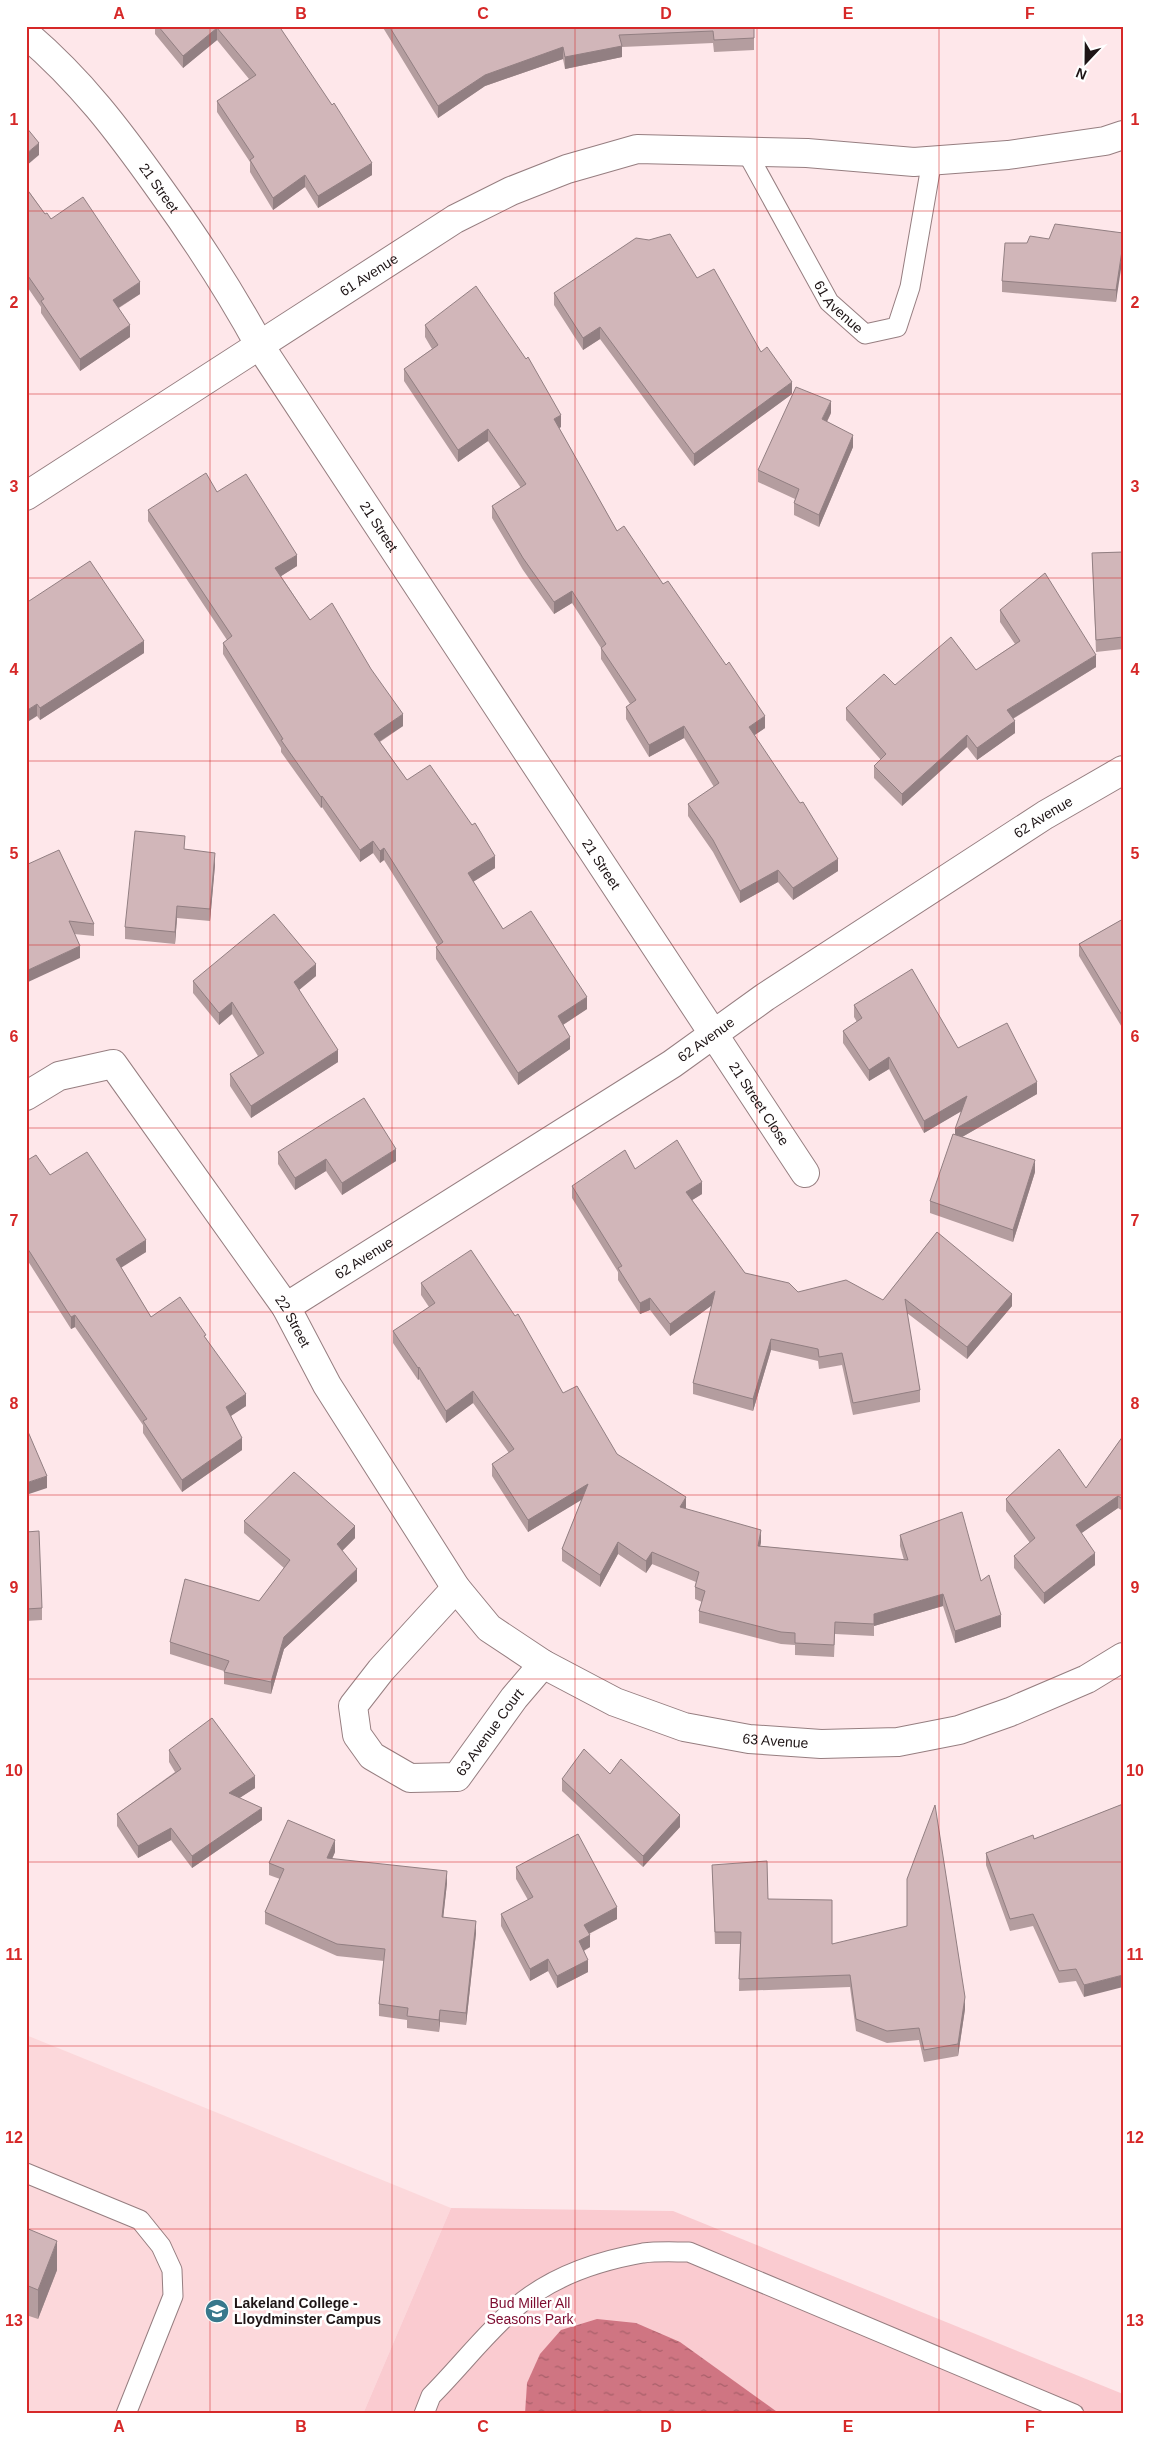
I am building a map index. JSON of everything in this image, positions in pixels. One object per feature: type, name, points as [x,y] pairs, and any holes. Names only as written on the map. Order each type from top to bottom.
[{"type":"street","name":"21 Street","points":[[26,34],[77,82],[114,124],[228,289],[260,346],[714,1034]]},
{"type":"street","name":"61 Avenue","points":[[26,496],[455,219],[511,191],[567,169],[637,150],[807,153],[914,162],[1008,155],[1105,141],[1123,135]]},
{"type":"street","name":"62 Avenue","points":[[286,1307],[672,1064],[765,997],[1045,815],[1123,770]]},
{"type":"street","name":"21 Street Close","points":[[714,1034],[806,1173]]},
{"type":"street","name":"22 Street","points":[[26,1096],[59,1076],[113,1064],[286,1307],[331,1391],[456,1588]]},
{"type":"street","name":"63 Avenue Court","points":[[456,1588],[381,1670],[352,1706],[356,1735],[372,1756],[410,1778],[457,1778],[514,1698],[543,1664]]},
{"type":"street","name":"63 Avenue","points":[[456,1588],[489,1628],[543,1664],[616,1702],[684,1727],[749,1739],[821,1744],[898,1742],[959,1730],[1010,1712],[1087,1678],[1123,1657]]},
{"type":"lane","name":"61 Avenue","points":[[746,151],[829,302],[865,334],[898,327],[910,287],[932,160]]},
{"type":"lane","points":[[26,2173],[140,2220],[161,2246],[172,2270],[173,2296],[126,2414]]},
{"type":"lane","points":[[424,2414],[431,2396],[514,2308],[536,2291],[560,2278],[595,2265],[644,2253],[688,2252],[1074,2414]]},
{"type":"shaded area","name":"Lakeland College - Lloydminster Campus","points":[[26,2035],[451,2208],[363,2414],[26,2414]]},
{"type":"green space","name":"Bud Miller All Seasons Park","points":[[451,2208],[673,2211],[1123,2394],[1123,2414],[363,2414]]},
{"type":"water","points":[[597,2319],[636,2323],[680,2342],[780,2414],[525,2414],[527,2383],[540,2354],[561,2330]]},
{"type":"building","points":[[158,26],[279,26],[332,105],[334,103],[372,163],[318,196],[305,175],[273,198],[250,160],[254,157],[217,101],[256,75],[217,28],[183,56]]},
{"type":"building","points":[[389,26],[754,26],[754,38],[714,40],[713,31],[619,35],[622,46],[565,57],[563,47],[485,75],[438,106]]},
{"type":"building","points":[[26,127],[39,143],[26,154]]},
{"type":"building","points":[[26,188],[45,214],[47,213],[51,219],[83,197],[140,282],[113,300],[130,325],[80,359],[41,301],[44,299],[26,273]]},
{"type":"building","points":[[1055,224],[1123,233],[1116,290],[1002,281],[1005,243],[1027,243],[1030,236],[1049,239]]},
{"type":"building","points":[[670,234],[697,278],[714,269],[761,352],[767,347],[792,382],[694,454],[600,327],[583,338],[554,293],[636,238],[649,240]]},
{"type":"building","points":[[476,286],[526,359],[528,357],[561,415],[554,419],[617,531],[624,526],[663,584],[668,581],[726,665],[729,662],[765,716],[749,727],[800,803],[803,802],[838,859],[793,888],[778,870],[740,891],[713,840],[688,804],[719,783],[684,726],[649,745],[626,707],[636,700],[601,648],[606,644],[572,591],[554,602],[523,558],[492,506],[526,484],[488,429],[458,450],[404,369],[438,345],[425,325]]},
{"type":"building","points":[[796,387],[831,401],[822,419],[853,435],[819,515],[794,503],[799,489],[758,470]]},
{"type":"building","points":[[206,473],[217,492],[246,474],[297,555],[275,568],[310,620],[332,603],[371,669],[403,714],[374,734],[407,780],[430,765],[472,825],[475,823],[495,856],[468,873],[503,929],[531,911],[587,997],[558,1016],[570,1037],[518,1073],[436,947],[443,942],[384,848],[380,851],[373,841],[360,850],[281,740],[283,739],[223,643],[232,636],[148,510]]},
{"type":"building","points":[[1123,552],[1123,637],[1096,640],[1092,553]]},
{"type":"building","points":[[90,561],[144,641],[40,708],[37,704],[26,711],[26,603]]},
{"type":"building","points":[[1045,573],[1096,655],[1007,710],[1015,721],[977,748],[967,735],[902,794],[874,766],[886,754],[846,708],[884,674],[895,685],[951,637],[976,670],[1020,641],[1000,610]]},
{"type":"building","points":[[135,831],[185,836],[184,849],[215,853],[210,909],[177,906],[175,932],[125,927]]},
{"type":"building","points":[[59,850],[94,924],[69,921],[80,946],[26,971],[26,865]]},
{"type":"building","points":[[274,914],[316,964],[294,982],[338,1050],[251,1106],[230,1074],[264,1053],[232,1002],[219,1013],[193,981]]},
{"type":"building","points":[[1123,919],[1123,1017],[1079,944]]},
{"type":"building","points":[[912,969],[958,1048],[1007,1023],[1037,1082],[955,1129],[967,1096],[924,1121],[889,1057],[869,1070],[843,1031],[862,1018],[854,1005]]},
{"type":"building","points":[[364,1098],[396,1149],[342,1183],[326,1159],[295,1178],[278,1152]]},
{"type":"building","points":[[953,1134],[1035,1160],[1013,1230],[930,1201]]},
{"type":"building","points":[[677,1140],[702,1182],[686,1192],[745,1273],[789,1283],[798,1292],[846,1280],[883,1300],[937,1232],[1012,1294],[967,1347],[905,1299],[920,1390],[853,1403],[842,1353],[819,1357],[818,1349],[771,1339],[753,1399],[693,1383],[715,1291],[670,1324],[650,1298],[640,1303],[618,1268],[622,1266],[572,1186],[625,1150],[635,1169]]},
{"type":"building","points":[[87,1152],[146,1240],[116,1259],[151,1317],[180,1297],[206,1335],[204,1336],[246,1394],[226,1407],[242,1438],[182,1480],[143,1421],[147,1419],[75,1315],[71,1317],[26,1246],[26,1161],[36,1155],[50,1175]]},
{"type":"building","points":[[471,1250],[515,1316],[518,1314],[563,1393],[577,1386],[617,1454],[686,1497],[680,1507],[761,1530],[758,1546],[908,1560],[900,1535],[962,1512],[981,1581],[989,1575],[1001,1615],[955,1631],[943,1594],[874,1614],[874,1624],[835,1622],[834,1645],[795,1643],[795,1633],[781,1632],[699,1611],[705,1591],[695,1587],[699,1572],[652,1552],[646,1561],[618,1542],[600,1575],[562,1549],[588,1484],[528,1520],[492,1464],[514,1449],[473,1391],[446,1411],[419,1367],[393,1331],[435,1303],[421,1283]]},
{"type":"building","points":[[26,1427],[47,1476],[26,1483]]},
{"type":"building","points":[[1123,1436],[1123,1499],[1118,1496],[1076,1525],[1095,1553],[1044,1593],[1014,1556],[1035,1538],[1006,1499],[1059,1449],[1086,1488]]},
{"type":"building","points":[[294,1472],[355,1526],[337,1544],[357,1569],[284,1637],[271,1682],[224,1672],[229,1661],[170,1642],[185,1579],[259,1601],[290,1560],[244,1521]]},
{"type":"building","points":[[39,1531],[42,1608],[26,1609],[26,1532]]},
{"type":"building","points":[[212,1718],[255,1776],[229,1793],[262,1808],[192,1856],[171,1828],[138,1846],[117,1814],[181,1769],[169,1750]]},
{"type":"building","points":[[584,1749],[610,1774],[621,1759],[680,1815],[643,1856],[562,1779]]},
{"type":"building","points":[[1123,1804],[1123,1975],[1084,1985],[1076,1969],[1059,1971],[1033,1914],[1010,1919],[986,1853],[1033,1835],[1034,1839]]},
{"type":"building","points":[[935,1805],[965,1997],[958,2044],[924,2050],[919,2028],[887,2031],[856,2019],[850,1975],[739,1979],[741,1932],[715,1932],[712,1865],[767,1861],[768,1899],[832,1900],[832,1944],[907,1926],[907,1879]]},
{"type":"building","points":[[288,1820],[335,1840],[327,1858],[447,1871],[442,1917],[476,1921],[466,2013],[440,2010],[439,2020],[407,2016],[408,2008],[379,2004],[385,1949],[337,1944],[265,1912],[284,1869],[269,1863]]},
{"type":"building","points":[[578,1834],[617,1907],[584,1925],[590,1935],[579,1941],[588,1960],[557,1976],[548,1959],[530,1969],[501,1914],[533,1897],[516,1867]]},
{"type":"building","points":[[26,2228],[57,2241],[38,2290],[26,2285]]},
{"type":"place","name":"Lakeland College - Lloydminster Campus","points":[[217,2311]]}]
